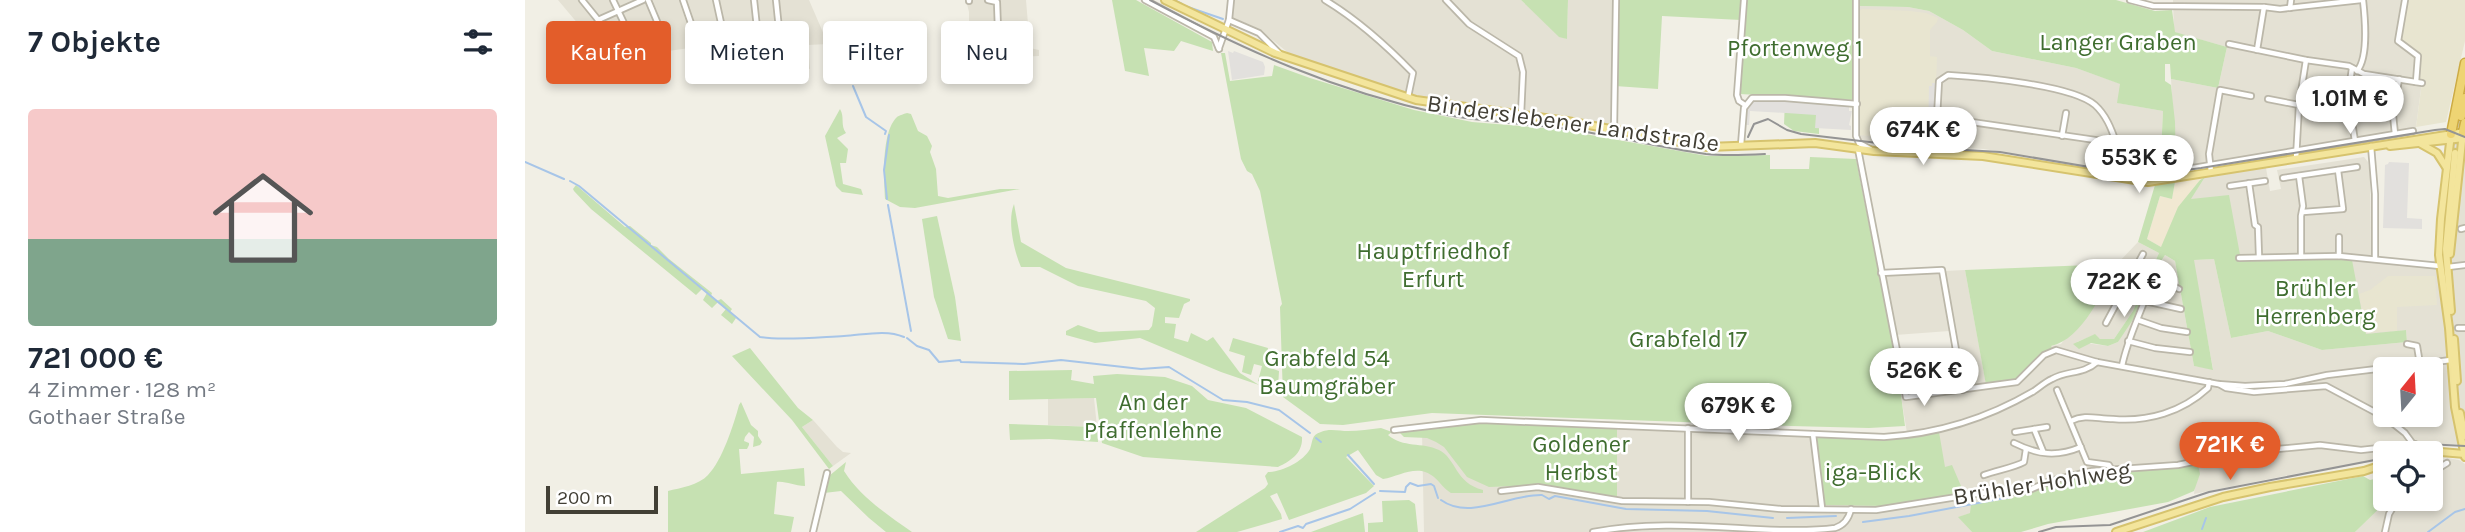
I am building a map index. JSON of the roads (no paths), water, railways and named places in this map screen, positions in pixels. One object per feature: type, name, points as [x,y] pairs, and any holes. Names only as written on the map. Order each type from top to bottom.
[{"type":"highway","points":[[2450,137],[2465,63]]},
{"type":"highway","points":[[2463,128],[2465,85]]},
{"type":"highway","points":[[2463,128],[2465,98]]},
{"type":"main road","name":"Binderslebener Landstraße","points":[[1165,0],[1281,56],[1408,97],[1696,145],[1805,143],[1874,151],[1994,157],[2124,176],[2141,182],[2295,155],[2450,137]]},
{"type":"main road","name":"Binderslebener Landstraße","points":[[2371,146],[2419,144],[2450,137],[2463,128]]},
{"type":"main road","points":[[2445,266],[2463,128]]},
{"type":"main road","points":[[2448,452],[2463,438],[2464,424],[2445,266],[2439,239],[2450,137]]},
{"type":"main road","points":[[2419,144],[2437,153],[2446,167]]},
{"type":"main road","points":[[2443,452],[2465,455],[2451,360],[2445,266],[2454,153]]},
{"type":"main road","points":[[2116,532],[2223,497],[2373,468]]},
{"type":"street","points":[[582,0],[621,48],[633,42],[613,0]]},
{"type":"street","points":[[598,20],[646,0],[655,21]]},
{"type":"street","points":[[683,0],[688,21]]},
{"type":"street","points":[[716,0],[720,21]]},
{"type":"street","points":[[754,0],[757,21]]},
{"type":"street","points":[[776,0],[778,21]]},
{"type":"street","points":[[988,0],[997,2],[998,21]]},
{"type":"street","points":[[1145,0],[1215,37],[1219,49],[1229,20],[1231,0]]},
{"type":"street","points":[[1325,0],[1387,45],[1413,73],[1408,97]]},
{"type":"street","points":[[1446,0],[1469,24],[1519,56],[1523,72],[1521,115]]},
{"type":"street","points":[[1614,130],[1616,0]]},
{"type":"street","points":[[1744,0],[1737,95],[1739,101],[1745,105]]},
{"type":"street","points":[[1856,0],[1857,141],[1874,151]]},
{"type":"street","points":[[2130,0],[2153,6],[2274,8],[2362,0],[2362,65],[2355,69],[2348,97],[2355,141]]},
{"type":"street","points":[[2268,0],[2274,8]]},
{"type":"street","points":[[2290,8],[2291,0]]},
{"type":"street","points":[[2229,44],[2349,66],[2364,74],[2419,82],[2418,56],[2397,41],[2405,0]]},
{"type":"street","points":[[2257,50],[2264,6]]},
{"type":"street","points":[[1229,20],[1259,33],[1281,56]]},
{"type":"street","points":[[2295,155],[2306,60]]},
{"type":"street","points":[[2116,143],[1937,117],[1939,81],[1948,75],[1992,79],[2069,92],[2087,100],[2103,113],[2116,143],[2124,176]]},
{"type":"street","points":[[2395,134],[2393,115],[2399,79]]},
{"type":"street","points":[[2210,168],[2210,141],[2220,90],[2251,96]]},
{"type":"street","points":[[1741,146],[1745,105],[1752,98],[1857,104]]},
{"type":"street","points":[[2268,99],[2299,105]]},
{"type":"street","points":[[2062,136],[2066,113]]},
{"type":"street","name":"Binderslebener Landstraße","points":[[2295,155],[2413,131]]},
{"type":"street","points":[[2371,146],[2375,259]]},
{"type":"street","points":[[1858,149],[1904,394],[1909,397],[2017,382],[2040,359],[2060,350],[2097,362],[2218,384],[2272,385],[2319,376],[2373,371]]},
{"type":"street","points":[[2283,178],[2357,167]]},
{"type":"street","points":[[2303,212],[2343,209],[2337,170]]},
{"type":"street","points":[[2299,176],[2303,212],[2301,256]]},
{"type":"street","points":[[2230,186],[2265,181]]},
{"type":"street","points":[[2249,183],[2255,225],[2258,227],[2259,256]]},
{"type":"street","points":[[2339,237],[2339,256]]},
{"type":"street","points":[[2106,323],[2143,254]]},
{"type":"street","points":[[2239,258],[2339,256],[2445,266],[2465,265]]},
{"type":"street","points":[[1881,273],[1942,270],[1963,390]]},
{"type":"street","points":[[2136,270],[2152,280],[2179,289]]},
{"type":"street","points":[[2122,366],[2128,341],[2152,280]]},
{"type":"street","points":[[2145,301],[2181,309]]},
{"type":"street","points":[[2138,320],[2161,328],[2187,332]]},
{"type":"street","points":[[2458,328],[2465,328]]},
{"type":"street","points":[[2128,341],[2155,348],[2190,352]]},
{"type":"street","points":[[2407,344],[2417,346],[2419,357]]},
{"type":"street","points":[[2443,361],[2451,360]]},
{"type":"street","points":[[1394,430],[1481,420],[1907,436],[1955,426],[2032,392],[2052,379],[2081,372],[2097,362]]},
{"type":"street","points":[[2071,421],[2081,416],[2114,420],[2164,414],[2181,408],[2199,396],[2208,388],[2209,382]]},
{"type":"street","points":[[2218,384],[2226,388],[2253,392],[2326,386],[2373,409]]},
{"type":"street","points":[[2057,390],[2089,463],[2109,464],[2111,469]]},
{"type":"street","points":[[2015,432],[2047,427]]},
{"type":"street","points":[[2399,427],[2412,441]]},
{"type":"street","points":[[1688,428],[1688,502]]},
{"type":"street","points":[[2034,429],[2043,452]]},
{"type":"street","points":[[1813,434],[1822,508]]},
{"type":"street","points":[[2014,443],[2026,449],[2064,455],[2081,447]]},
{"type":"street","name":"Brühler Hohlweg","points":[[1501,491],[1538,487],[1622,501],[1750,505],[1781,509],[1883,509],[1982,493],[2027,491],[2061,478],[2111,469],[2178,465],[2239,453],[2311,446],[2373,449]]},
{"type":"street","points":[[1983,475],[2022,465],[2026,449]]},
{"type":"street","points":[[2443,466],[2447,463]]},
{"type":"street","points":[[813,532],[827,473]]},
{"type":"street","points":[[1593,532],[1615,528],[1684,526],[1823,530],[1835,528],[1846,521],[1851,509]]},
{"type":"street","points":[[2385,532],[2391,511]]},
{"type":"waterway","points":[[1174,0],[1182,4]]},
{"type":"waterway","points":[[1185,6],[1223,19]]},
{"type":"waterway","points":[[853,86],[866,117],[886,131],[885,134]]},
{"type":"waterway","points":[[887,199],[884,170],[889,135]]},
{"type":"waterway","points":[[525,162],[564,179]]},
{"type":"waterway","points":[[570,181],[760,337],[779,339],[882,333],[904,337]]},
{"type":"waterway","points":[[888,205],[911,331]]},
{"type":"waterway","points":[[907,338],[917,346],[929,350],[939,362],[960,360],[1024,364],[1061,360],[1141,369],[1169,367],[1223,400],[1247,402],[1279,410],[1310,433]]},
{"type":"waterway","points":[[1316,438],[1321,442]]},
{"type":"waterway","points":[[1348,455],[1374,484]]},
{"type":"waterway","points":[[1380,491],[1405,492],[1410,483],[1418,486],[1431,484],[1438,498]]},
{"type":"waterway","points":[[1280,532],[1298,526],[1303,528],[1306,524],[1350,509],[1375,493]]},
{"type":"waterway","points":[[1441,500],[1464,508],[1542,495],[1549,499],[1555,496],[1626,509],[1707,511],[1773,518]]},
{"type":"waterway","points":[[1863,522],[2010,497]]},
{"type":"waterway","points":[[2428,532],[2455,512],[2465,509]]},
{"type":"waterway","points":[[1787,518],[1836,516]]},
{"type":"waterway","points":[[2202,529],[2206,518]]},
{"type":"tunnel","points":[[2452,153],[2459,116]]},
{"type":"tram line","points":[[1150,0],[1292,68],[1403,105],[1459,117],[1575,130],[1706,154],[1765,154]]},
{"type":"tram line","points":[[1748,137],[1754,124],[1768,119],[1787,130],[1801,134],[1912,147],[2000,152],[2143,176],[2435,130],[2445,129],[2465,137]]},
{"type":"tram line","points":[[2443,445],[2465,446]]},
{"type":"tram line","points":[[2039,532],[2056,527],[2110,525],[2209,492],[2373,460]]},
{"type":"park label","name":"Langer Graben","points":[[2118,42]]},
{"type":"park label","name":"Pfortenweg 1","points":[[1795,48]]},
{"type":"park label","name":"Hauptfriedhof Erfurt","points":[[1433,265]]},
{"type":"park label","name":"Brühler Herrenberg","points":[[2315,302]]},
{"type":"park label","name":"Grabfeld 17","points":[[1688,339]]},
{"type":"park label","name":"Grabfeld 54 Baumgräber","points":[[1327,372]]},
{"type":"park label","name":"An der Pfaffenlehne","points":[[1153,416]]},
{"type":"park label","name":"Goldener Herbst","points":[[1581,458]]},
{"type":"park label","name":"iga-Blick","points":[[1873,472]]}]
